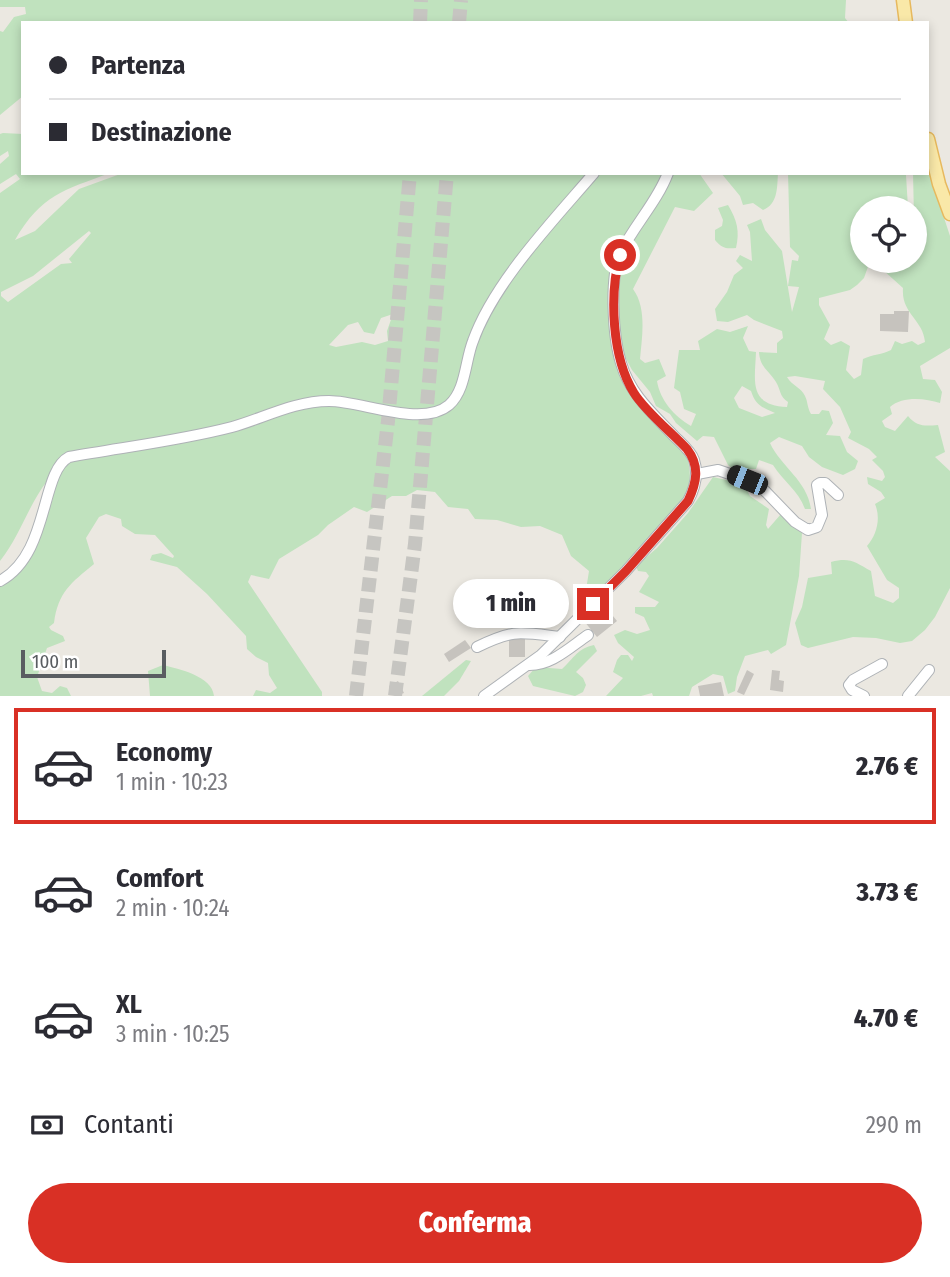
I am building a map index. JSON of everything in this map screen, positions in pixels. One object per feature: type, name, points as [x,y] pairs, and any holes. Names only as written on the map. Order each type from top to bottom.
[{"type":"main road","points":[[903,0],[906,21]]},
{"type":"main road","points":[[929,143],[950,214]]},
{"type":"street","points":[[0,581],[11,575],[35,540],[58,467],[69,457],[178,440],[236,426],[312,402],[343,402],[418,415],[443,409],[450,404],[461,385],[473,340],[515,266],[592,175]]},
{"type":"street","points":[[484,696],[528,665],[560,637],[626,571],[688,501],[695,488],[697,474],[694,458],[635,396],[620,361],[615,319],[615,271],[620,255],[667,175]]},
{"type":"street","points":[[697,474],[718,470],[747,480],[765,491],[795,522],[808,530],[817,527],[822,515],[817,485],[825,484],[838,495]]},
{"type":"street","points":[[477,647],[505,633],[560,637]]},
{"type":"street","points":[[528,665],[540,665],[554,659],[588,635]]},
{"type":"street","points":[[864,696],[852,690],[849,685],[882,664]]},
{"type":"street","points":[[908,696],[929,670]]},
{"type":"green space","points":[[0,0],[846,0],[845,18],[847,21],[21,21],[21,98],[0,115],[0,31],[3,32],[14,17],[26,14],[25,7],[0,7]]},
{"type":"green space","points":[[0,134],[21,134],[21,175],[104,175],[79,184],[44,204],[34,213],[15,240],[35,231],[79,189],[118,175],[700,175],[713,193],[694,211],[675,207],[633,289],[642,314],[640,359],[645,363],[659,359],[666,376],[657,381],[661,395],[674,412],[691,426],[696,414],[684,409],[680,392],[674,388],[679,350],[700,350],[698,341],[717,329],[730,332],[748,326],[743,338],[749,351],[756,352],[756,390],[766,402],[787,407],[788,402],[763,365],[759,352],[777,353],[777,343],[783,338],[782,331],[747,315],[728,322],[717,321],[715,309],[727,292],[734,275],[743,268],[736,261],[740,255],[752,261],[747,225],[761,219],[765,230],[782,251],[792,312],[799,287],[788,286],[792,260],[798,261],[799,256],[790,247],[788,175],[906,175],[907,196],[850,196],[850,273],[866,273],[864,278],[850,290],[819,298],[819,305],[830,325],[824,339],[831,345],[841,341],[850,346],[846,370],[854,379],[861,375],[863,359],[891,350],[895,341],[902,344],[912,341],[918,345],[925,342],[905,304],[903,288],[886,273],[927,273],[927,196],[914,196],[913,175],[929,175],[929,172],[950,236],[950,348],[920,366],[923,379],[935,380],[942,392],[940,403],[921,399],[901,401],[890,407],[892,414],[882,421],[885,427],[895,431],[908,416],[922,425],[938,425],[945,452],[935,457],[950,471],[950,588],[935,617],[912,641],[900,643],[853,637],[808,648],[801,645],[795,623],[802,607],[808,578],[832,574],[831,562],[848,560],[861,565],[871,571],[875,596],[893,603],[899,598],[899,588],[887,580],[867,546],[877,526],[875,504],[885,498],[868,484],[867,477],[882,481],[885,477],[872,460],[877,457],[869,449],[848,438],[851,432],[840,407],[823,389],[825,381],[787,377],[803,393],[811,414],[819,414],[822,410],[829,411],[833,423],[826,435],[840,436],[847,452],[858,461],[855,469],[843,475],[822,467],[809,457],[802,446],[779,437],[770,443],[804,490],[811,509],[805,509],[773,465],[759,460],[756,469],[747,469],[741,475],[728,465],[714,437],[703,436],[697,441],[676,423],[670,414],[656,406],[650,392],[624,355],[616,311],[617,361],[687,457],[690,481],[674,514],[594,595],[585,596],[589,571],[571,556],[562,535],[540,526],[521,527],[497,520],[475,519],[468,509],[448,507],[435,492],[417,490],[406,496],[392,496],[367,512],[354,507],[318,535],[279,559],[269,579],[251,575],[248,582],[322,692],[322,696],[253,696],[256,690],[270,693],[277,688],[269,675],[268,663],[247,649],[246,636],[207,594],[177,567],[150,560],[152,555],[161,553],[173,558],[174,556],[155,535],[135,534],[122,526],[121,519],[106,514],[99,517],[86,538],[94,564],[62,596],[54,623],[49,627],[63,636],[65,641],[47,648],[37,677],[42,691],[52,693],[60,686],[67,688],[71,696],[0,696],[0,586],[20,572],[38,544],[53,498],[52,487],[47,481],[0,561],[0,193],[20,179],[16,174],[0,184],[0,164],[9,156],[8,151],[0,156]],"holes":[[[89,231],[91,233],[69,259],[72,263],[61,264],[8,302],[1,296],[1,292],[33,276]],[[393,314],[387,331],[388,341],[375,345],[362,342],[336,347],[329,345],[348,325],[358,322],[364,332],[374,334],[381,318]],[[742,386],[751,391],[760,405],[775,413],[762,417],[739,408],[734,398]]]},
{"type":"green space","points":[[723,175],[778,175],[774,200],[763,210],[753,203],[743,205],[740,196]]},
{"type":"green space","points":[[728,205],[737,226],[736,248],[724,247],[715,240],[715,230],[722,226],[723,220],[718,208]]},
{"type":"green space","points":[[713,477],[744,484],[750,496],[769,509],[766,525],[768,529],[781,514],[802,533],[799,576],[786,645],[771,654],[768,650],[745,656],[735,691],[728,694],[723,676],[713,674],[692,687],[689,696],[653,696],[652,693],[641,696],[606,696],[623,678],[613,672],[617,660],[621,655],[628,655],[632,661],[634,657],[618,643],[614,635],[625,630],[637,634],[650,630],[644,617],[635,613],[635,607],[655,607],[659,602],[639,592],[649,576],[646,572],[638,571],[636,566],[657,548],[688,513]]},
{"type":"green space","points":[[594,645],[597,651],[576,672],[586,685],[583,692],[575,696],[533,686],[528,676],[536,667],[562,669],[580,651]]},
{"type":"green space","points":[[466,660],[471,661],[459,681],[444,696],[422,696]]},
{"type":"green space","points":[[163,665],[201,678],[212,689],[214,696],[150,696],[148,671]]},
{"type":"building","points":[[894,311],[909,311],[908,332],[880,331],[880,314],[894,314]]},
{"type":"building","points":[[604,605],[617,621],[597,637],[584,621]]},
{"type":"building","points":[[509,638],[525,638],[525,657],[509,657]]},
{"type":"building","points":[[465,640],[471,648],[449,662],[444,654]]},
{"type":"building","points":[[747,670],[754,674],[744,695],[737,692]]},
{"type":"building","points":[[772,670],[780,671],[779,680],[784,681],[783,692],[770,690]]},
{"type":"building","points":[[398,681],[404,693],[395,696],[389,686]]},
{"type":"building","points":[[721,682],[724,696],[700,696],[698,686]]},
{"type":"tunnel","points":[[420,21],[421,0]]},
{"type":"tunnel","points":[[459,21],[461,0]]},
{"type":"tunnel","points":[[356,696],[388,421],[410,175]]},
{"type":"tunnel","points":[[395,696],[415,544],[447,175]]},
{"type":"route","points":[[593,604],[688,501],[695,488],[697,474],[694,458],[687,449],[635,396],[620,361],[615,319],[615,271],[620,255]]}]
